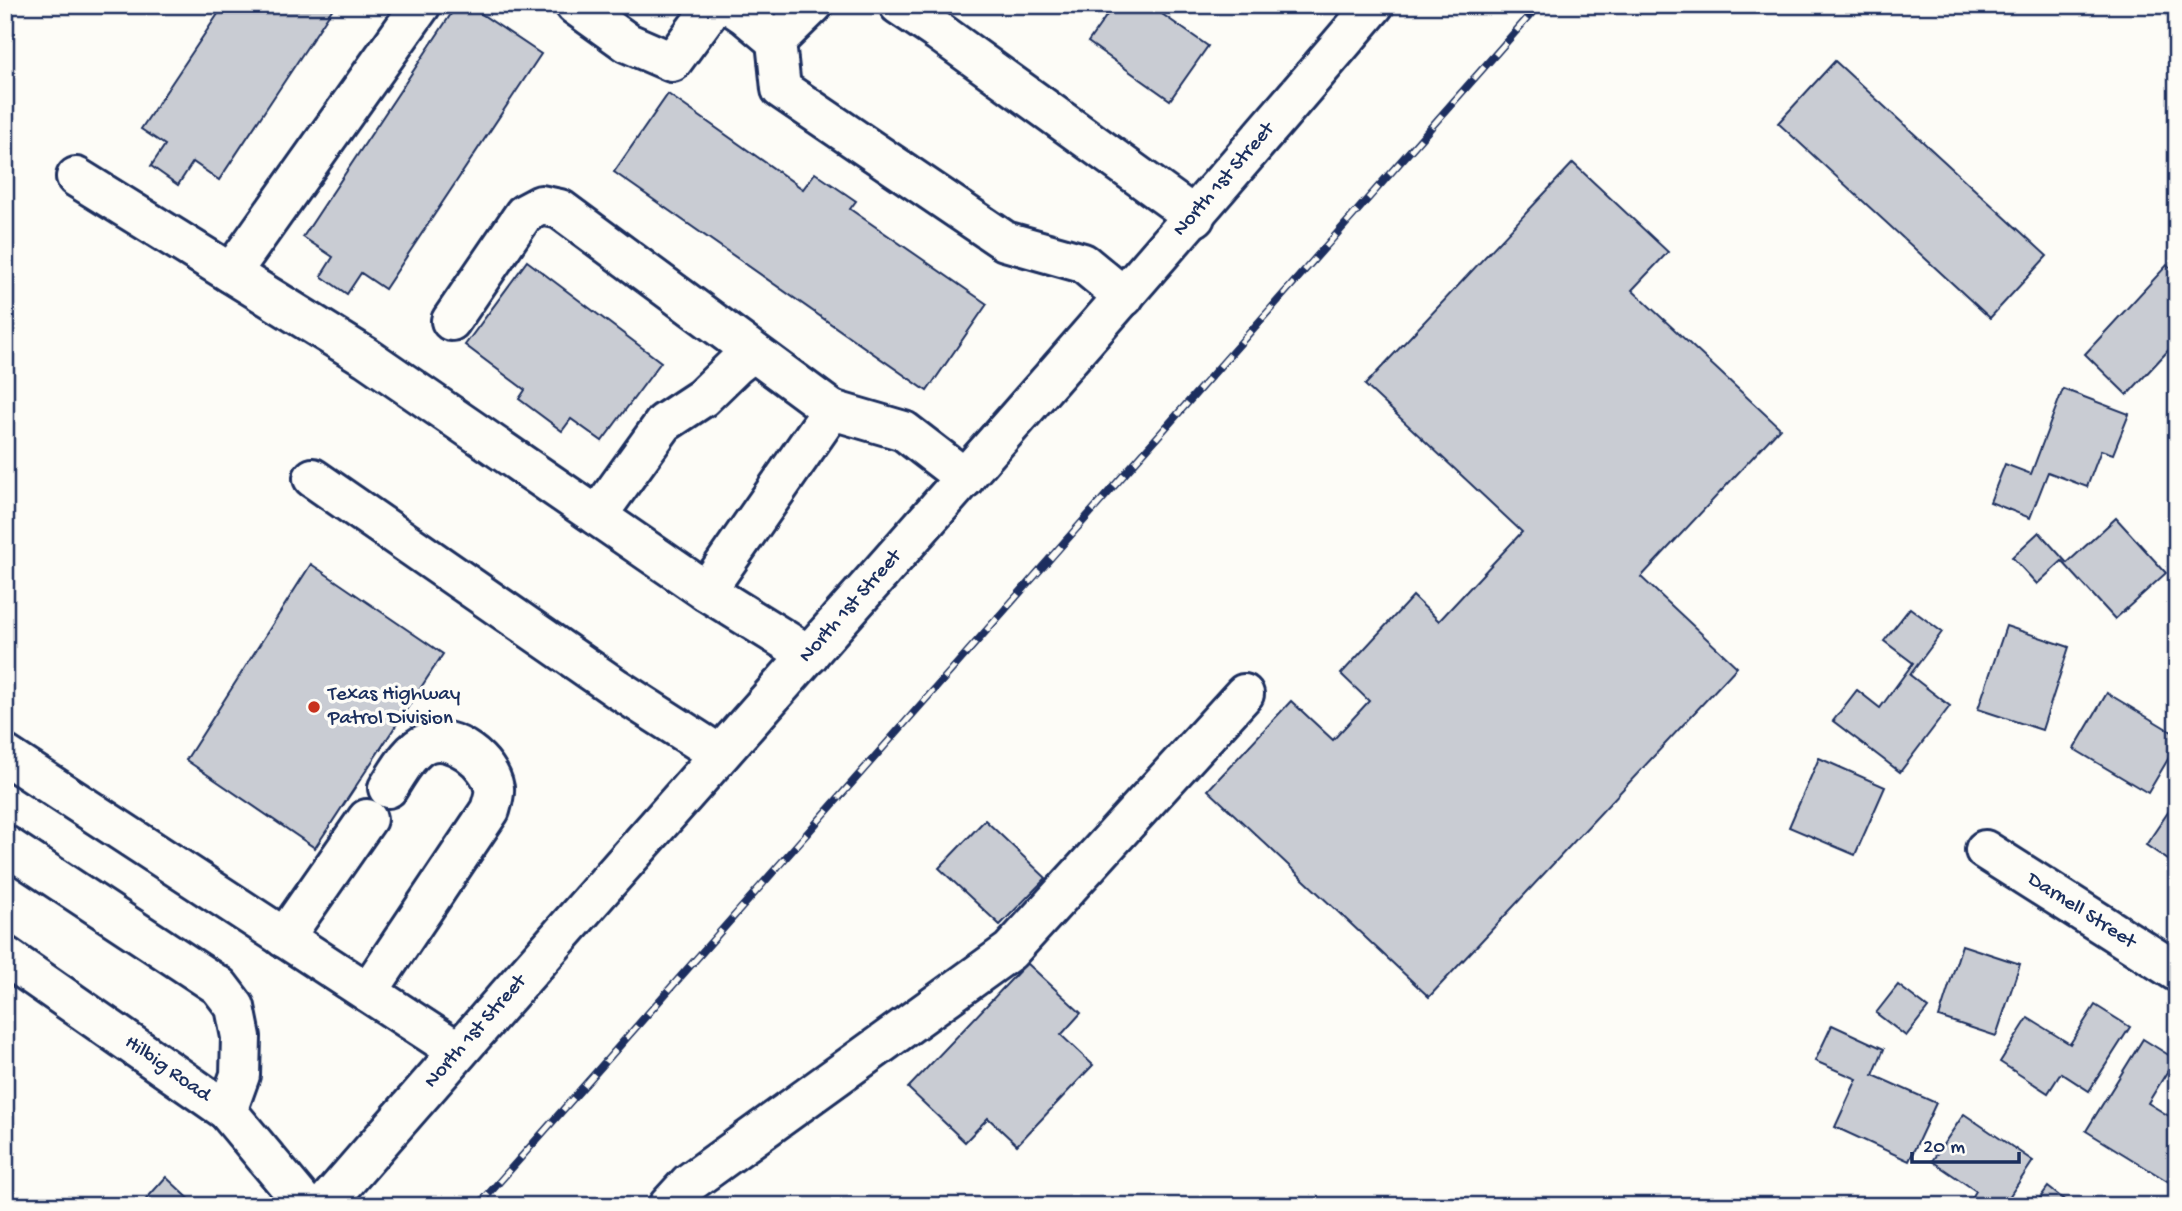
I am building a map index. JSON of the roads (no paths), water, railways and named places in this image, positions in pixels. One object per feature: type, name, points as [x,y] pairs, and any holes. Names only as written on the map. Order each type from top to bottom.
[{"type":"street","points":[[231,273],[421,5]]},
{"type":"street","points":[[575,5],[628,43],[672,62],[713,5]]},
{"type":"street","points":[[730,5],[776,41],[780,89],[1005,242],[1083,263],[1124,298]]},
{"type":"street","points":[[776,41],[813,5]]},
{"type":"street","points":[[899,5],[1195,217]]},
{"type":"street","name":"North 1st Street","points":[[324,1206],[719,754],[1195,217],[1374,5]]},
{"type":"street","points":[[76,177],[366,357],[706,591],[809,655]]},
{"type":"street","points":[[451,321],[524,214],[541,205],[560,209],[832,410],[904,431],[965,478]]},
{"type":"street","points":[[597,516],[664,423],[702,398],[753,352]]},
{"type":"street","points":[[706,591],[832,410]]},
{"type":"street","points":[[313,478],[616,688],[719,754]]},
{"type":"street","points":[[668,1206],[689,1183],[1010,951],[1244,694]]},
{"type":"street","points":[[284,938],[411,754],[428,742],[448,742],[471,752],[487,769],[495,789],[490,810],[368,992]]},
{"type":"street","points":[[5,755],[458,1051]]},
{"type":"street","points":[[5,845],[219,986],[235,1007],[241,1037],[240,1075],[226,1111]]},
{"type":"street","name":"Darnell Street","points":[[1984,850],[2177,972]]},
{"type":"street","name":"Hilbig Road","points":[[5,956],[226,1111],[306,1206]]},
{"type":"railway","points":[[478,1206],[1539,5]]},
{"type":"place","name":"Texas Highway Patrol Division","points":[[314,707]]}]
